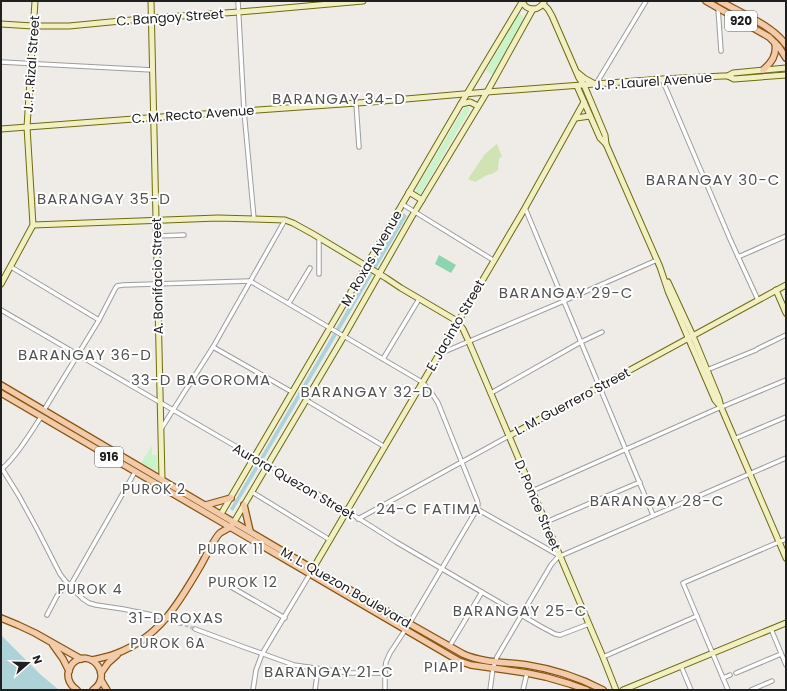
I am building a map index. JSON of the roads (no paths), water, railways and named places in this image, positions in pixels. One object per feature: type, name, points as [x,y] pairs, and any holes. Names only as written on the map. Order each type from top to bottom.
[{"type":"main road","name":"J. P. Rizal Street","points":[[33,225],[27,127],[35,1]]},
{"type":"main road","name":"A. Bonifacio Street","points":[[151,1],[162,479]]},
{"type":"main road","name":"C. Bangoy Street","points":[[1,24],[69,26],[363,1]]},
{"type":"main road","points":[[522,1],[526,7],[533,10],[539,8],[544,2],[552,16],[576,72],[584,85],[605,135],[606,144],[660,269],[672,290],[715,400],[721,407]]},
{"type":"main road","name":"M. Roxas Avenue","points":[[221,514],[292,392],[332,329],[366,266],[522,1]]},
{"type":"main road","name":"920","points":[[706,1],[769,37],[775,42],[786,58]]},
{"type":"main road","name":"920","points":[[720,1],[764,25],[776,34],[786,46]]},
{"type":"main road","name":"M. Roxas Avenue","points":[[232,524],[344,336],[375,272],[422,200],[487,92],[533,10]]},
{"type":"main road","points":[[760,31],[764,25]]},
{"type":"main road","points":[[763,70],[774,58],[776,49],[775,42]]},
{"type":"main road","name":"J. P. Laurel Avenue","points":[[577,86],[662,79],[728,76],[733,73],[786,68]]},
{"type":"main road","points":[[576,72],[594,84],[588,96]]},
{"type":"main road","name":"J. P. Laurel Avenue","points":[[728,76],[734,79],[786,75]]},
{"type":"main road","points":[[579,78],[577,86],[600,138],[606,144]]},
{"type":"main road","name":"C. M. Recto Avenue","points":[[1,129],[577,86]]},
{"type":"main road","points":[[461,104],[471,102],[478,106]]},
{"type":"main road","name":"E. Jacinto Street","points":[[312,571],[493,260],[525,208],[584,102]]},
{"type":"main road","points":[[576,118],[590,116]]},
{"type":"main road","points":[[409,192],[422,200]]},
{"type":"main road","points":[[1,284],[33,225],[218,218],[285,220],[319,238],[458,322]]},
{"type":"main road","name":"L. M. Guerrero Street","points":[[509,436],[786,285]]},
{"type":"main road","points":[[776,290],[786,313]]},
{"type":"main road","name":"D. Ponce Street","points":[[458,322],[463,329],[491,393],[616,690]]},
{"type":"main road","points":[[690,337],[707,370],[734,439],[786,558]]},
{"type":"main road","name":"M. L. Quezon Boulevard","points":[[1,385],[206,505],[221,514],[232,524],[312,571],[449,647],[469,657],[494,665],[570,684],[587,690]]},
{"type":"main road","name":"M. L. Quezon Boulevard","points":[[1,393],[218,520],[250,531],[406,630],[459,661],[471,665],[543,668],[603,690]]},
{"type":"main road","points":[[206,505],[230,498]]},
{"type":"main road","points":[[244,505],[250,531]]},
{"type":"main road","points":[[219,534],[218,520],[221,514]]},
{"type":"main road","points":[[1,618],[18,625],[81,659],[92,660],[120,652],[145,638],[157,629],[167,618],[185,593],[219,534],[232,524]]},
{"type":"main road","points":[[623,690],[786,622]]},
{"type":"main road","points":[[50,642],[61,655],[69,671]]},
{"type":"main road","points":[[101,673],[108,663],[120,652]]},
{"type":"main road","points":[[77,690],[72,686],[68,674],[74,663],[81,659]]},
{"type":"main road","points":[[92,660],[97,664],[101,673],[101,680],[98,686],[93,690]]},
{"type":"main road","points":[[101,680],[107,690]]},
{"type":"street","points":[[238,1],[244,111],[254,219]]},
{"type":"street","points":[[594,84],[647,2]]},
{"type":"street","points":[[718,8],[721,51]]},
{"type":"street","points":[[1,62],[153,70]]},
{"type":"street","points":[[662,79],[738,257],[758,300]]},
{"type":"street","points":[[356,103],[359,147]]},
{"type":"street","points":[[402,204],[493,260]]},
{"type":"street","points":[[525,208],[653,515]]},
{"type":"street","points":[[161,430],[213,347],[285,220]]},
{"type":"street","points":[[156,236],[184,235]]},
{"type":"street","points":[[738,257],[786,236]]},
{"type":"street","points":[[319,238],[319,274]]},
{"type":"street","points":[[438,355],[657,260]]},
{"type":"street","points":[[11,267],[99,320]]},
{"type":"street","points":[[289,303],[310,268]]},
{"type":"street","points":[[44,410],[99,320],[115,289],[117,286],[123,285],[250,281],[422,382],[438,403],[478,502],[477,509],[406,630],[390,652],[386,662],[385,690]]},
{"type":"street","points":[[383,359],[419,299]]},
{"type":"street","name":"Aurora Quezon Street","points":[[1,310],[267,466],[347,511],[540,626],[558,635],[589,624]]},
{"type":"street","points":[[491,393],[581,342],[602,332]]},
{"type":"street","points":[[707,370],[756,350],[786,335]]},
{"type":"street","points":[[213,347],[292,392]]},
{"type":"street","points":[[532,490],[786,380]]},
{"type":"street","points":[[306,400],[384,447]]},
{"type":"street","points":[[41,417],[21,448],[10,462],[2,468],[34,523],[60,574],[83,599],[89,603],[167,618],[180,623]]},
{"type":"street","points":[[734,439],[786,417]]},
{"type":"street","name":"L. M. Guerrero Street","points":[[358,518],[509,436]]},
{"type":"street","points":[[490,690],[494,665],[503,646],[551,565],[560,556],[786,458]]},
{"type":"street","points":[[47,615],[57,596],[69,584],[135,472]]},
{"type":"street","points":[[546,522],[640,482]]},
{"type":"street","points":[[252,492],[330,540]]},
{"type":"street","points":[[477,509],[560,556]]},
{"type":"street","points":[[728,690],[683,583],[786,539]]},
{"type":"street","points":[[253,690],[256,670],[262,654],[312,571]]},
{"type":"street","points":[[226,584],[285,618]]},
{"type":"street","points":[[449,647],[482,592]]},
{"type":"street","points":[[603,657],[697,616]]},
{"type":"street","points":[[195,629],[294,665],[349,673],[385,673]]},
{"type":"street","points":[[771,629],[786,665]]},
{"type":"street","points":[[736,673],[781,654]]},
{"type":"street","points":[[681,666],[691,690]]},
{"type":"street","points":[[315,690],[318,669]]},
{"type":"street","points":[[523,690],[527,673]]},
{"type":"street","points":[[723,678],[730,676]]},
{"type":"street","points":[[751,690],[772,681]]},
{"type":"street","points":[[568,690],[570,684]]},
{"type":"water","points":[[404,213],[407,216],[233,511],[230,509]]},
{"type":"water","points":[[1,635],[41,675],[59,690],[1,690]]},
{"type":"tunnel","points":[[180,623],[195,629]]},
{"type":"district","name":"BARANGAY 34-D","points":[[339,99]]},
{"type":"district","name":"BARANGAY 30-C","points":[[713,180]]},
{"type":"district","name":"BARANGAY 35-D","points":[[104,199]]},
{"type":"district","name":"BARANGAY 29-C","points":[[566,293]]},
{"type":"district","name":"BARANGAY 36-D","points":[[85,355]]},
{"type":"district","name":"33-D BAGOROMA","points":[[201,380]]},
{"type":"district","name":"BARANGAY 32-D","points":[[367,392]]},
{"type":"district","name":"PUROK 2","points":[[154,489]]},
{"type":"district","name":"BARANGAY 28-C","points":[[657,501]]},
{"type":"district","name":"24-C FATIMA","points":[[429,509]]},
{"type":"district","name":"PUROK 11","points":[[231,549]]},
{"type":"district","name":"PUROK 12","points":[[243,582]]},
{"type":"district","name":"PUROK 4","points":[[90,589]]},
{"type":"district","name":"BARANGAY 25-C","points":[[520,611]]},
{"type":"district","name":"31-D ROXAS","points":[[176,618]]},
{"type":"district","name":"PUROK 6A","points":[[168,643]]},
{"type":"district","name":"PIAPI","points":[[444,667]]},
{"type":"district","name":"BARANGAY 21-C","points":[[329,672]]}]
